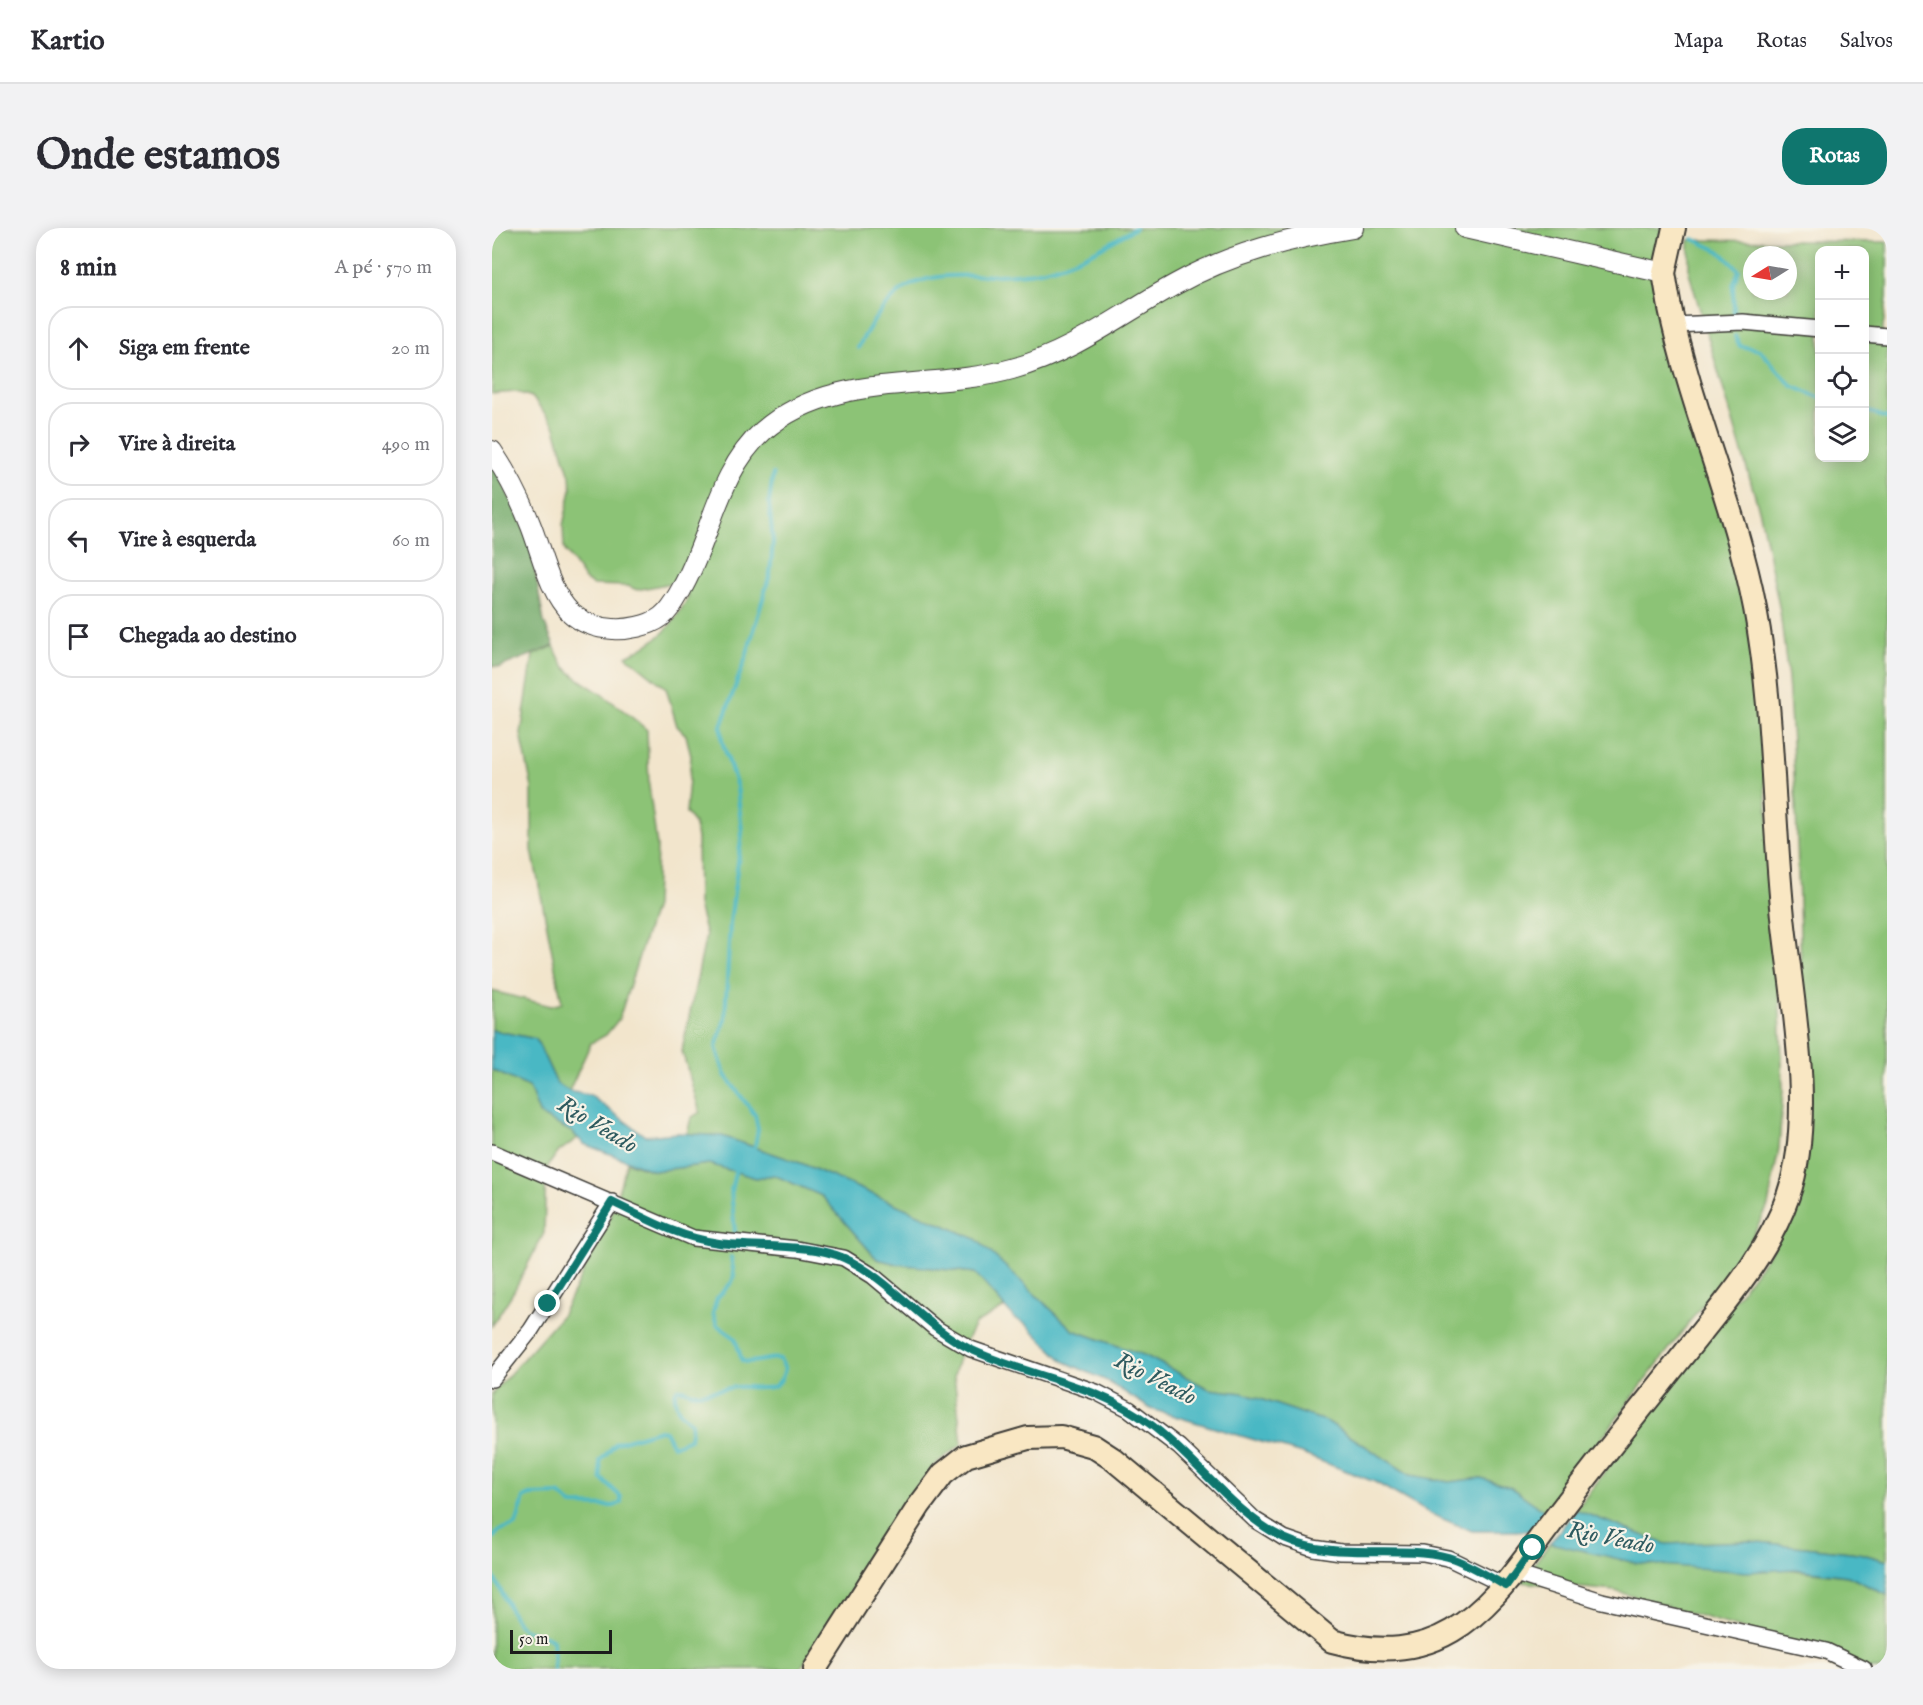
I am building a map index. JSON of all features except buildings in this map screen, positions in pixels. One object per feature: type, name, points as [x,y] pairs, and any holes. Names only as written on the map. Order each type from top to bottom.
[{"type":"main road","points":[[815,1669],[919,1506],[943,1474],[966,1456],[1028,1438],[1061,1437],[1093,1446],[1332,1641],[1357,1654],[1383,1661],[1414,1657],[1438,1650],[1459,1637],[1479,1620],[1575,1493],[1730,1297],[1771,1236],[1789,1194],[1798,1150],[1798,1045],[1780,889],[1774,773],[1760,646],[1737,532],[1673,325],[1664,273],[1674,228]]},
{"type":"street","points":[[492,451],[520,501],[564,605],[579,619],[594,626],[612,629],[640,626],[658,620],[668,611],[692,572],[726,483],[756,437],[783,416],[830,396],[866,387],[932,381],[1009,370],[1045,359],[1079,344],[1174,285],[1206,268],[1306,236],[1353,228]]},
{"type":"street","points":[[1465,228],[1664,273]]},
{"type":"street","points":[[1673,325],[1743,322],[1815,329]]},
{"type":"street","points":[[1869,334],[1887,336]]},
{"type":"street","points":[[492,1152],[693,1239],[797,1249],[844,1258],[873,1276],[935,1328],[971,1349],[1096,1392],[1129,1409],[1179,1447],[1255,1520],[1284,1538],[1312,1548],[1341,1552],[1423,1553],[1448,1557],[1511,1580],[1826,1651],[1864,1669]]},
{"type":"street","points":[[492,1379],[531,1330],[612,1202]]},
{"type":"green space","points":[[492,228],[1673,228],[1674,304],[1741,530],[1776,902],[1783,1090],[1779,1148],[1768,1206],[1740,1261],[1700,1308],[1546,1512],[1510,1487],[1481,1478],[1449,1482],[1410,1475],[1328,1422],[1242,1393],[1209,1389],[1146,1356],[1073,1330],[975,1239],[803,1164],[722,1136],[687,1134],[691,1118],[700,1112],[682,1051],[706,935],[698,905],[697,838],[694,823],[686,813],[691,756],[686,735],[677,726],[666,688],[626,656],[664,632],[689,596],[671,583],[637,590],[628,586],[593,585],[585,580],[564,549],[563,525],[571,490],[570,476],[554,425],[532,397],[516,392],[492,394]]},
{"type":"green space","points":[[1689,240],[1887,242],[1887,296],[1881,343],[1887,344],[1887,1561],[1859,1553],[1750,1541],[1666,1544],[1576,1510],[1774,1247],[1803,1030],[1796,807],[1788,678],[1780,611],[1760,513],[1689,273]]},
{"type":"green space","points":[[492,460],[529,538],[544,622],[554,646],[500,667],[492,666]]},
{"type":"green space","points":[[554,646],[570,672],[647,730],[649,786],[657,846],[655,906],[619,1019],[606,1035],[591,1043],[569,1091],[557,1084],[536,1039],[492,1030],[492,991],[551,1006],[562,1003],[532,850],[532,788],[521,734],[533,655]]},
{"type":"green space","points":[[492,1070],[529,1087],[540,1115],[572,1132],[578,1138],[557,1153],[546,1169],[544,1233],[514,1291],[492,1326]]},
{"type":"green space","points":[[627,1162],[654,1171],[709,1164],[756,1178],[774,1175],[822,1196],[877,1259],[897,1264],[975,1273],[1005,1307],[975,1324],[961,1351],[954,1375],[962,1444],[936,1464],[800,1669],[492,1669],[492,1394],[561,1316],[610,1219]]},
{"type":"green space","points":[[1550,1543],[1848,1576],[1887,1595],[1887,1669],[1848,1669],[1816,1650],[1615,1591],[1520,1582]]},
{"type":"water","points":[[492,1030],[536,1039],[557,1084],[569,1091],[591,1096],[645,1136],[678,1133],[722,1136],[803,1164],[976,1239],[1073,1330],[1146,1356],[1209,1389],[1242,1393],[1328,1422],[1410,1475],[1449,1482],[1481,1478],[1510,1487],[1546,1512],[1531,1531],[1472,1531],[1431,1514],[1375,1482],[1302,1454],[1151,1409],[1107,1381],[1063,1361],[1026,1324],[1014,1318],[975,1273],[897,1264],[877,1259],[822,1196],[774,1175],[756,1178],[709,1164],[654,1171],[584,1144],[572,1132],[540,1115],[529,1087],[492,1070]]},
{"type":"water","name":"Rio Veado","points":[[1576,1510],[1666,1544],[1750,1541],[1859,1553],[1887,1561],[1887,1595],[1848,1576],[1795,1569],[1747,1572],[1636,1563],[1550,1543]]},
{"type":"waterway","points":[[858,348],[877,316],[896,295],[915,283],[936,277],[1009,275],[1053,268],[1089,254],[1135,228]]},
{"type":"waterway","points":[[1693,239],[1719,251],[1739,270],[1733,286],[1734,314]]},
{"type":"waterway","points":[[1735,336],[1740,346],[1760,350],[1792,386],[1815,396]]},
{"type":"waterway","points":[[1869,412],[1887,418]]},
{"type":"waterway","points":[[754,1151],[758,1129],[755,1115],[725,1075],[716,1047],[725,1019],[730,923],[742,832],[737,787],[722,741],[721,726],[746,657],[770,574],[773,542],[769,503],[773,474]]},
{"type":"waterway","points":[[735,1233],[731,1190],[736,1169]]},
{"type":"waterway","points":[[492,1539],[500,1530],[516,1525],[524,1498],[530,1495],[559,1494],[572,1505],[614,1506],[621,1503],[621,1497],[601,1478],[600,1461],[616,1443],[660,1430],[665,1431],[673,1446],[690,1439],[692,1423],[684,1417],[676,1404],[677,1389],[701,1393],[737,1387],[766,1388],[777,1384],[785,1369],[780,1359],[742,1361],[735,1338],[717,1325],[713,1313],[717,1298],[732,1282],[734,1275],[731,1257]]},
{"type":"waterway","points":[[492,1575],[519,1625],[553,1640],[554,1669]]},
{"type":"route","points":[[548,1304],[612,1202],[674,1233],[693,1239],[736,1245],[797,1249],[833,1255],[844,1258],[873,1276],[935,1328],[953,1340],[996,1359],[1096,1392],[1129,1409],[1179,1447],[1255,1520],[1284,1538],[1312,1548],[1341,1552],[1423,1553],[1448,1557],[1506,1586],[1533,1548]]}]
